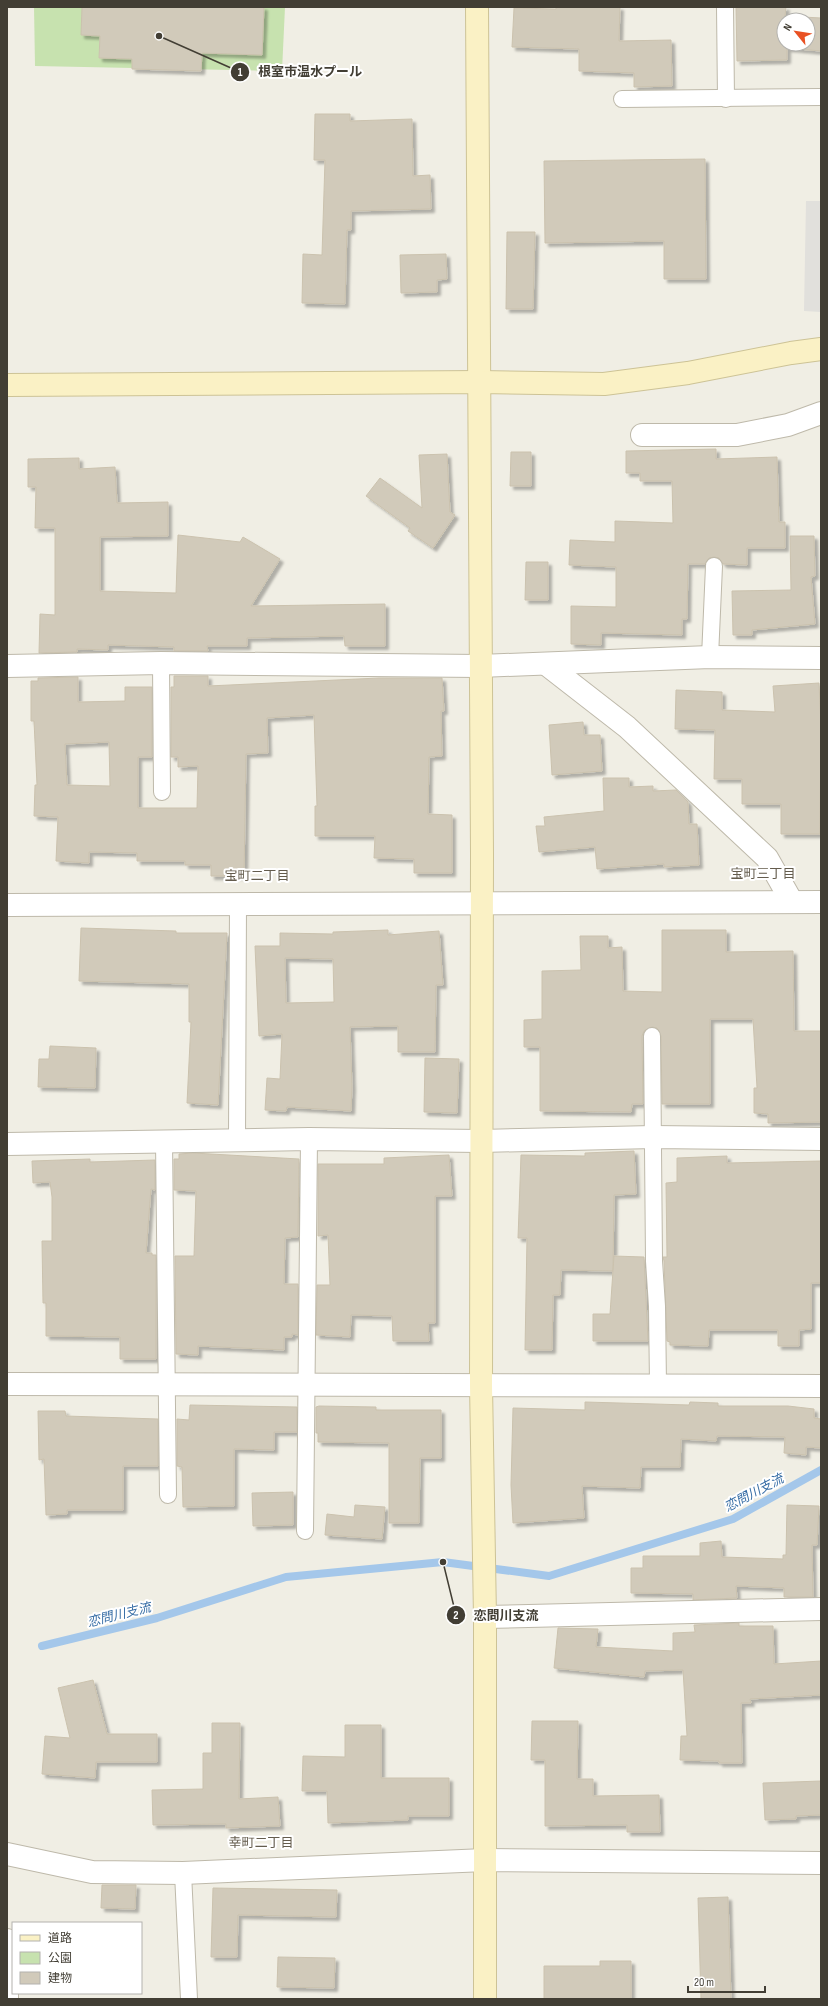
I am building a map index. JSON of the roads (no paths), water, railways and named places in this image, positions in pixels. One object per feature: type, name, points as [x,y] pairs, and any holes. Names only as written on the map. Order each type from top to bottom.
[{"type":"street","points":[[477,7],[480,382],[481,1385],[485,1617],[485,1999]]},
{"type":"street","points":[[7,384],[480,382],[604,384],[688,373],[791,353],[821,349]]},
{"type":"street","points":[[642,435],[737,435],[788,425],[821,414]]},
{"type":"street","points":[[7,666],[161,663],[480,666],[710,657],[821,658]]},
{"type":"street","points":[[546,664],[627,728],[767,858],[792,902]]},
{"type":"street","points":[[7,905],[792,902],[819,906]]},
{"type":"street","points":[[7,1144],[309,1139],[481,1141],[653,1137],[821,1139]]},
{"type":"street","points":[[7,1384],[821,1386]]},
{"type":"street","points":[[485,1617],[821,1609]]},
{"type":"street","points":[[7,1854],[92,1872],[183,1873],[485,1860],[821,1862]]},
{"type":"street","points":[[7,1940],[7,1999]]},
{"type":"lane","points":[[726,7],[726,99]]},
{"type":"lane","points":[[622,99],[821,97]]},
{"type":"lane","points":[[710,657],[714,566]]},
{"type":"lane","points":[[161,663],[162,792]]},
{"type":"lane","points":[[237,1140],[238,904]]},
{"type":"lane","points":[[652,1036],[658,1385]]},
{"type":"lane","points":[[305,1530],[309,1139]]},
{"type":"lane","points":[[164,1141],[168,1495]]},
{"type":"lane","points":[[183,1873],[189,1999]]},
{"type":"waterway","name":"恋問川支流","points":[[42,1646],[157,1618],[286,1577],[443,1562],[549,1576],[733,1519],[821,1470]]},
{"type":"place","name":"根室市温水プール","points":[[159,36]]},
{"type":"place","name":"恋問川支流","points":[[443,1562]]},
{"type":"district","name":"宝町三丁目","points":[[763,874]]},
{"type":"district","name":"宝町二丁目","points":[[257,876]]},
{"type":"district","name":"幸町二丁目","points":[[261,1843]]}]
